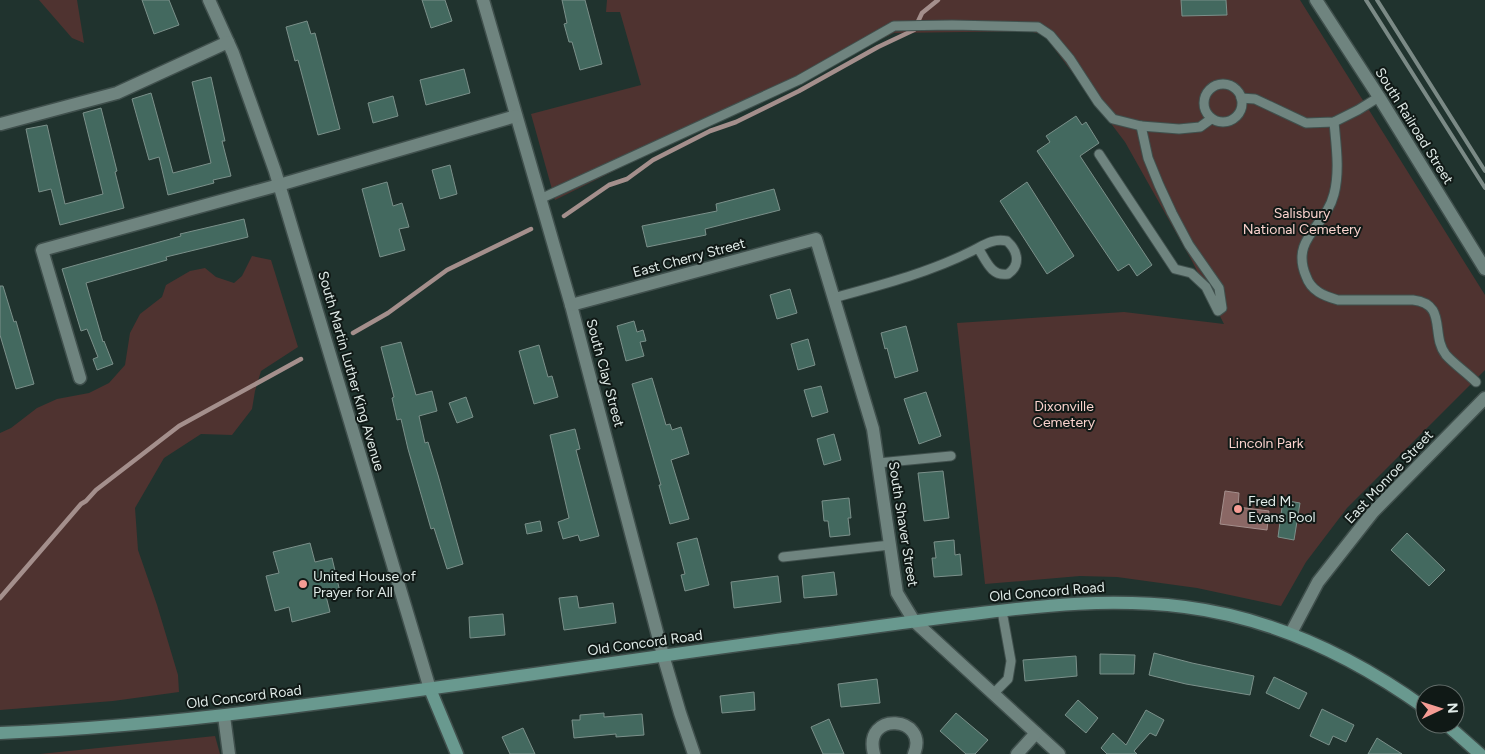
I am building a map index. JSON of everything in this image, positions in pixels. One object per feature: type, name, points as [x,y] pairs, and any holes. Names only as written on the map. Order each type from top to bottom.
[{"type":"main road","name":"Old Concord Road","points":[[0,733],[124,726],[224,716],[430,690],[663,655],[914,621],[1002,610],[1092,602],[1156,604],[1189,608],[1223,614],[1291,634],[1337,655],[1415,701]]},
{"type":"main road","name":"South Martin Luther King Avenue","points":[[430,690],[457,754]]},
{"type":"main road","points":[[1457,734],[1480,754]]},
{"type":"street","name":"South Martin Luther King Avenue","points":[[209,0],[228,42],[279,185],[325,333],[430,690]]},
{"type":"street","name":"South Clay Street","points":[[483,0],[571,305],[663,655],[694,754]]},
{"type":"street","name":"South Railroad Street","points":[[1316,0],[1379,97],[1485,269]]},
{"type":"street","points":[[1,124],[117,93],[228,42]]},
{"type":"street","points":[[80,378],[42,250],[279,185],[516,116]]},
{"type":"street","name":"East Cherry Street","points":[[571,305],[816,239]]},
{"type":"street","name":"South Shaver Street","points":[[816,239],[873,429],[897,593],[914,621],[1059,754]]},
{"type":"street","name":"East Monroe Street","points":[[1291,634],[1318,582],[1374,512],[1485,398]]},
{"type":"street","points":[[224,716],[229,754]]},
{"type":"street","points":[[874,754],[873,738],[884,725],[893,722],[901,723],[914,734],[917,743],[914,754]]},
{"type":"street","points":[[1017,754],[1036,733]]},
{"type":"lane","points":[[540,199],[799,80],[894,26],[1038,27],[1050,35],[1070,59],[1098,102],[1113,119],[1141,126],[1179,129],[1200,126],[1211,119]]},
{"type":"lane","points":[[1221,83],[1228,84],[1239,92],[1242,98],[1241,110],[1234,119],[1222,123],[1211,119],[1206,114],[1204,108],[1205,94],[1209,89],[1221,83]]},
{"type":"lane","points":[[1242,98],[1255,99],[1306,123],[1334,122],[1379,97]]},
{"type":"lane","points":[[1334,122],[1336,152],[1334,194],[1330,208],[1310,233],[1304,244],[1301,256],[1302,268],[1308,281],[1316,291],[1326,297],[1338,300],[1413,300],[1428,305],[1435,312],[1439,344],[1446,356],[1476,382]]},
{"type":"lane","points":[[1099,154],[1175,268],[1191,273],[1206,287],[1218,311],[1222,308],[1219,288],[1190,245],[1172,213],[1148,158],[1141,126]]},
{"type":"lane","points":[[834,298],[906,278],[994,240],[1008,241],[1014,246],[1016,251],[1015,266],[1008,274],[998,275],[978,248]]},
{"type":"lane","points":[[878,463],[951,456]]},
{"type":"lane","points":[[783,557],[890,545]]},
{"type":"lane","points":[[994,694],[1008,679],[1011,661],[1002,610]]},
{"type":"green space","points":[[39,0],[77,0],[84,43],[72,38]]},
{"type":"green space","points":[[607,0],[1300,0],[1485,295],[1485,370],[1347,508],[1306,562],[1281,606],[1197,588],[1117,577],[1080,576],[985,584],[957,323],[1124,312],[1224,324],[1192,261],[1125,142],[1044,35],[1029,31],[894,33],[555,200],[531,114],[641,85],[620,12],[606,12]]},
{"type":"green space","points":[[252,256],[271,260],[298,347],[261,371],[252,409],[232,435],[201,434],[164,458],[135,508],[138,550],[178,675],[179,692],[113,701],[0,710],[0,433],[11,428],[37,408],[57,399],[89,393],[109,383],[125,365],[130,333],[140,314],[162,297],[166,285],[190,271],[205,268],[216,277],[234,283],[242,276]]},
{"type":"green space","points":[[215,736],[220,754],[40,754]]},
{"type":"shaded area","name":"Fred M. Evans Pool","points":[[1225,491],[1239,493],[1238,507],[1269,511],[1267,530],[1220,524]]},
{"type":"building","points":[[142,0],[169,0],[179,25],[154,34]]},
{"type":"building","points":[[422,0],[445,0],[452,21],[431,28]]},
{"type":"building","points":[[562,0],[585,0],[602,64],[580,70],[572,42],[569,42],[564,24],[567,23]]},
{"type":"building","points":[[1181,0],[1226,0],[1227,15],[1182,16]]},
{"type":"building","points":[[307,21],[311,34],[315,33],[340,129],[318,135],[298,60],[295,61],[286,27]]},
{"type":"building","points":[[464,69],[470,93],[426,105],[420,80]]},
{"type":"building","points":[[211,77],[225,141],[222,141],[231,176],[213,180],[214,183],[168,195],[159,157],[149,160],[132,99],[151,93],[173,173],[211,163],[192,82]]},
{"type":"building","points":[[393,96],[398,116],[373,123],[368,103]]},
{"type":"building","points":[[101,108],[124,208],[60,225],[51,189],[39,192],[26,129],[47,125],[65,204],[103,194],[83,113]]},
{"type":"building","points":[[1076,116],[1082,125],[1086,122],[1099,143],[1080,156],[1152,265],[1137,276],[1129,264],[1118,271],[1037,151],[1050,142],[1046,136]]},
{"type":"building","points":[[450,165],[457,194],[440,199],[432,170]]},
{"type":"building","points":[[387,182],[393,206],[402,203],[409,227],[399,229],[405,250],[380,257],[362,189]]},
{"type":"building","points":[[1027,182],[1074,256],[1047,274],[1000,201]]},
{"type":"building","points":[[774,189],[780,210],[705,229],[706,235],[647,247],[642,226],[717,211],[716,204]]},
{"type":"building","points":[[244,219],[248,237],[166,257],[167,260],[86,283],[103,342],[113,364],[97,370],[93,359],[98,357],[87,329],[81,331],[62,269],[181,236],[180,234]]},
{"type":"building","points":[[0,286],[3,286],[14,322],[16,321],[34,384],[16,389],[0,335]]},
{"type":"building","points":[[790,289],[797,313],[777,319],[770,295]]},
{"type":"building","points":[[634,321],[637,332],[643,330],[646,341],[640,342],[644,356],[626,361],[617,326]]},
{"type":"building","points":[[906,326],[918,371],[895,378],[881,333]]},
{"type":"building","points":[[808,339],[815,365],[798,370],[791,344]]},
{"type":"building","points":[[401,342],[416,395],[432,391],[437,411],[419,416],[425,443],[428,442],[463,564],[447,569],[434,528],[431,529],[401,419],[397,420],[392,398],[394,397],[381,347]]},
{"type":"building","points":[[539,345],[548,377],[552,376],[558,397],[534,404],[519,351]]},
{"type":"building","points":[[652,378],[666,425],[670,424],[672,430],[681,427],[689,454],[671,460],[689,519],[670,524],[659,485],[661,485],[632,384]]},
{"type":"building","points":[[821,386],[828,412],[812,417],[804,390]]},
{"type":"building","points":[[926,392],[941,436],[919,444],[904,399]]},
{"type":"building","points":[[466,397],[473,417],[457,423],[449,403]]},
{"type":"building","points":[[575,429],[580,449],[576,450],[599,536],[580,541],[578,535],[563,539],[558,522],[569,518],[550,435]]},
{"type":"building","points":[[834,434],[841,460],[824,465],[817,439]]},
{"type":"building","points":[[943,471],[949,518],[924,521],[918,473]]},
{"type":"building","points":[[849,498],[851,518],[848,518],[850,535],[830,537],[828,521],[824,521],[822,501]]},
{"type":"building","points":[[1283,500],[1300,503],[1294,540],[1278,537]]},
{"type":"building","points":[[540,521],[542,531],[527,534],[525,524]]},
{"type":"building","points":[[1407,533],[1445,570],[1429,586],[1391,550]]},
{"type":"building","points":[[697,538],[709,585],[685,591],[681,575],[685,574],[677,543]]},
{"type":"building","points":[[954,540],[955,555],[960,554],[962,575],[934,577],[932,558],[936,558],[934,542]]},
{"type":"building","name":"United House of Prayer for All","points":[[310,543],[315,562],[332,558],[340,592],[326,596],[330,612],[292,622],[289,607],[275,611],[266,576],[279,573],[273,552]]},
{"type":"building","points":[[834,572],[837,595],[804,598],[802,576]]},
{"type":"building","points":[[778,576],[781,602],[734,608],[731,582]]},
{"type":"building","points":[[577,596],[579,608],[613,603],[616,623],[564,630],[559,598]]},
{"type":"building","points":[[503,614],[505,635],[470,638],[469,617]]},
{"type":"building","points":[[1154,653],[1254,676],[1250,695],[1186,684],[1149,675]]},
{"type":"building","points":[[1100,654],[1135,655],[1134,674],[1100,674]]},
{"type":"building","points":[[1076,656],[1077,676],[1025,681],[1023,660]]},
{"type":"building","points":[[1274,677],[1307,693],[1299,709],[1266,693]]},
{"type":"building","points":[[877,679],[880,703],[841,707],[838,684]]},
{"type":"building","points":[[754,692],[755,710],[722,713],[720,696]]},
{"type":"building","points":[[1078,700],[1098,718],[1086,733],[1065,715]]},
{"type":"building","points":[[1322,709],[1354,725],[1346,742],[1333,736],[1329,745],[1310,736]]},
{"type":"building","points":[[1146,710],[1164,720],[1156,736],[1150,733],[1134,751],[1137,754],[1107,754],[1101,748],[1113,733],[1126,745]]},
{"type":"building","points":[[604,713],[604,717],[642,714],[644,735],[616,737],[616,734],[574,738],[572,720],[580,720],[580,715]]},
{"type":"building","points":[[956,713],[988,740],[975,754],[966,754],[940,731]]},
{"type":"building","points":[[829,719],[844,754],[823,754],[811,727]]},
{"type":"building","points":[[523,728],[535,754],[510,754],[502,737]]},
{"type":"building","points":[[1377,738],[1402,754],[1368,754]]},
{"type":"waterway","points":[[564,216],[609,185],[627,179],[653,160],[710,131],[736,122],[799,91],[878,47],[914,30],[922,13],[938,0]]},
{"type":"waterway","points":[[353,333],[388,313],[447,270],[531,229]]},
{"type":"waterway","points":[[0,598],[81,504],[96,490],[179,426],[301,359]]},
{"type":"railway","points":[[1366,0],[1485,188]]},
{"type":"railway","points":[[1377,0],[1485,171]]},
{"type":"place","name":"Fred M. Evans Pool","points":[[1238,509]]},
{"type":"place","name":"United House of Prayer for All","points":[[303,584]]},
{"type":"park label","name":"Salisbury National Cemetery","points":[[1302,222]]},
{"type":"park label","name":"Dixonville Cemetery","points":[[1064,414]]},
{"type":"park label","name":"Lincoln Park","points":[[1266,443]]}]
